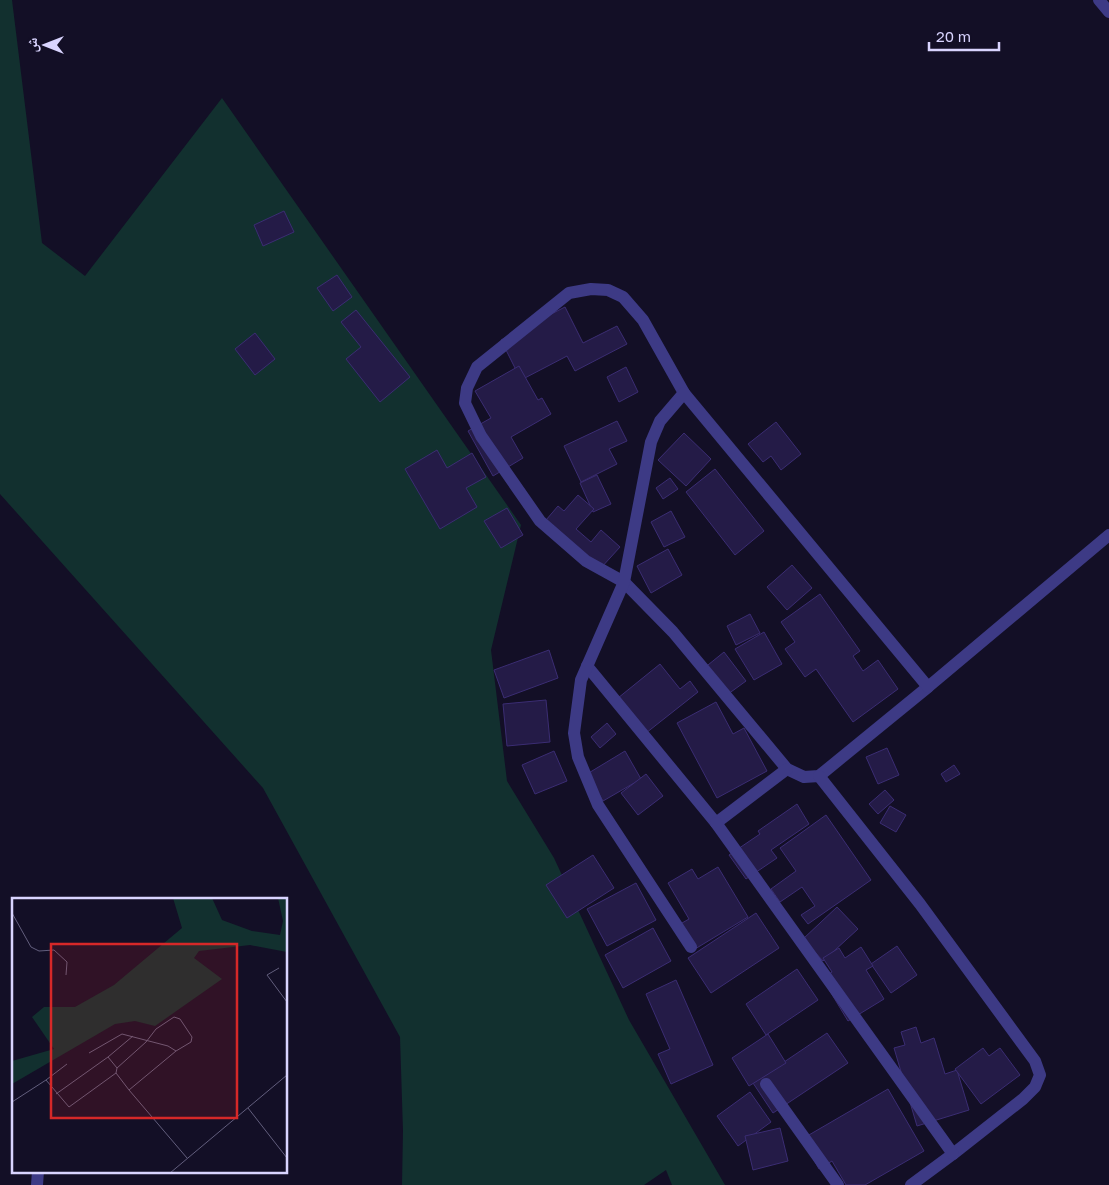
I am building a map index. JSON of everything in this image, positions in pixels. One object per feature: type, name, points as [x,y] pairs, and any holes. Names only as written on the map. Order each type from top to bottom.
[{"type":"street","points":[[1099,0],[1109,12]]},
{"type":"street","points":[[928,687],[684,393],[643,320],[623,297],[608,290],[591,289],[569,293],[477,367],[467,388],[465,403],[480,436],[540,521],[586,561],[624,582],[673,632],[787,769],[804,777],[819,776],[928,687],[1109,536]]},
{"type":"street","points":[[684,393],[660,421],[651,442],[624,582],[587,666],[580,687],[574,733],[578,757],[598,805],[691,947]]},
{"type":"street","points":[[587,666],[716,823],[954,1154]]},
{"type":"street","points":[[716,823],[787,769]]},
{"type":"street","points":[[819,776],[920,904],[1035,1061],[1040,1075],[1035,1087],[1023,1099],[954,1154],[911,1185]]},
{"type":"street","points":[[766,1084],[838,1185]]},
{"type":"street","points":[[37,1185],[38,1172]]},
{"type":"green space","points":[[0,0],[12,0],[42,243],[85,276],[222,98],[521,525],[491,650],[507,781],[554,858],[629,1020],[725,1185],[672,1185],[666,1170],[644,1185],[402,1185],[403,1131],[400,1037],[263,788],[0,494]]},
{"type":"building","points":[[284,211],[294,232],[263,246],[254,225]]},
{"type":"building","points":[[337,275],[352,297],[333,311],[317,288]]},
{"type":"building","points":[[565,307],[583,343],[617,326],[627,344],[575,371],[567,356],[521,380],[501,340]]},
{"type":"building","points":[[356,310],[410,377],[380,402],[346,359],[361,347],[341,322]]},
{"type":"building","points":[[255,333],[275,359],[255,375],[235,349]]},
{"type":"building","points":[[519,366],[538,400],[542,398],[551,414],[511,437],[523,458],[493,476],[468,431],[491,418],[475,391]]},
{"type":"building","points":[[626,367],[638,392],[619,402],[607,377]]},
{"type":"building","points":[[617,421],[627,441],[609,449],[617,464],[581,482],[564,446]]},
{"type":"building","points":[[776,422],[801,454],[781,470],[771,456],[763,462],[748,444]]},
{"type":"building","points":[[684,433],[711,459],[686,486],[658,460]]},
{"type":"building","points":[[437,450],[447,468],[472,453],[486,477],[466,488],[477,507],[440,529],[405,469]]},
{"type":"building","points":[[715,469],[764,531],[735,555],[686,492]]},
{"type":"building","points":[[597,475],[611,504],[593,512],[580,483]]},
{"type":"building","points":[[670,478],[678,489],[663,499],[656,488]]},
{"type":"building","points":[[578,495],[594,509],[576,529],[591,542],[601,530],[620,547],[600,569],[546,520],[558,506],[564,511]]},
{"type":"building","points":[[507,508],[523,535],[501,548],[484,521]]},
{"type":"building","points":[[671,511],[685,537],[664,547],[651,522]]},
{"type":"building","points":[[668,549],[682,575],[651,593],[637,566]]},
{"type":"building","points":[[792,565],[812,588],[787,610],[767,587]]},
{"type":"building","points":[[820,594],[860,651],[853,656],[863,671],[878,660],[898,689],[853,722],[816,669],[805,677],[785,649],[795,642],[781,622]]},
{"type":"building","points":[[750,614],[760,633],[736,645],[727,626]]},
{"type":"building","points":[[764,632],[782,664],[754,680],[735,649]]},
{"type":"building","points":[[549,650],[558,678],[504,698],[494,670]]},
{"type":"building","points":[[724,652],[746,681],[724,697],[703,669]]},
{"type":"building","points":[[660,664],[680,689],[690,681],[698,692],[646,733],[618,698]]},
{"type":"building","points":[[546,700],[550,742],[507,746],[503,704]]},
{"type":"building","points":[[716,702],[733,734],[744,728],[767,771],[717,798],[677,723]]},
{"type":"building","points":[[607,723],[616,734],[600,748],[591,737]]},
{"type":"building","points":[[887,748],[899,775],[878,784],[866,757]]},
{"type":"building","points":[[554,751],[567,781],[535,794],[522,765]]},
{"type":"building","points":[[625,751],[641,779],[603,801],[587,774]]},
{"type":"building","points":[[954,765],[960,774],[946,782],[941,774]]},
{"type":"building","points":[[646,774],[663,796],[638,815],[621,793]]},
{"type":"building","points":[[885,790],[894,800],[878,814],[869,804]]},
{"type":"building","points":[[797,804],[809,824],[771,850],[777,858],[746,879],[729,855],[760,834],[758,831]]},
{"type":"building","points":[[890,806],[906,815],[896,832],[880,823]]},
{"type":"building","points":[[826,815],[871,880],[808,924],[801,915],[815,906],[802,887],[780,902],[771,889],[796,871],[780,848]]},
{"type":"building","points":[[593,855],[614,888],[567,918],[546,885]]},
{"type":"building","points":[[718,867],[748,917],[690,952],[675,927],[689,919],[668,883],[692,869],[698,879]]},
{"type":"building","points":[[636,883],[656,920],[607,946],[587,909]]},
{"type":"building","points":[[837,907],[858,929],[823,961],[803,939]]},
{"type":"building","points":[[756,913],[779,948],[711,993],[688,958]]},
{"type":"building","points":[[653,928],[671,961],[623,988],[605,955]]},
{"type":"building","points":[[897,946],[917,975],[891,993],[871,964]]},
{"type":"building","points":[[861,947],[873,966],[866,970],[884,999],[848,1021],[822,978],[832,972],[823,958],[839,948],[845,958]]},
{"type":"building","points":[[797,969],[818,1000],[766,1035],[746,1004]]},
{"type":"building","points":[[676,980],[713,1065],[671,1084],[658,1054],[670,1049],[646,994]]},
{"type":"building","points":[[916,1027],[921,1043],[934,1038],[945,1074],[957,1070],[969,1110],[917,1126],[894,1048],[905,1045],[901,1032]]},
{"type":"building","points":[[827,1033],[848,1063],[773,1113],[753,1083]]},
{"type":"building","points":[[768,1034],[786,1063],[749,1086],[732,1058]]},
{"type":"building","points":[[983,1048],[989,1056],[1000,1048],[1020,1075],[981,1104],[955,1069]]},
{"type":"building","points":[[888,1089],[924,1151],[865,1185],[846,1185],[832,1161],[819,1169],[802,1139]]},
{"type":"building","points":[[750,1092],[771,1122],[738,1146],[717,1116]]},
{"type":"building","points":[[780,1128],[788,1161],[753,1170],[745,1136]]}]
